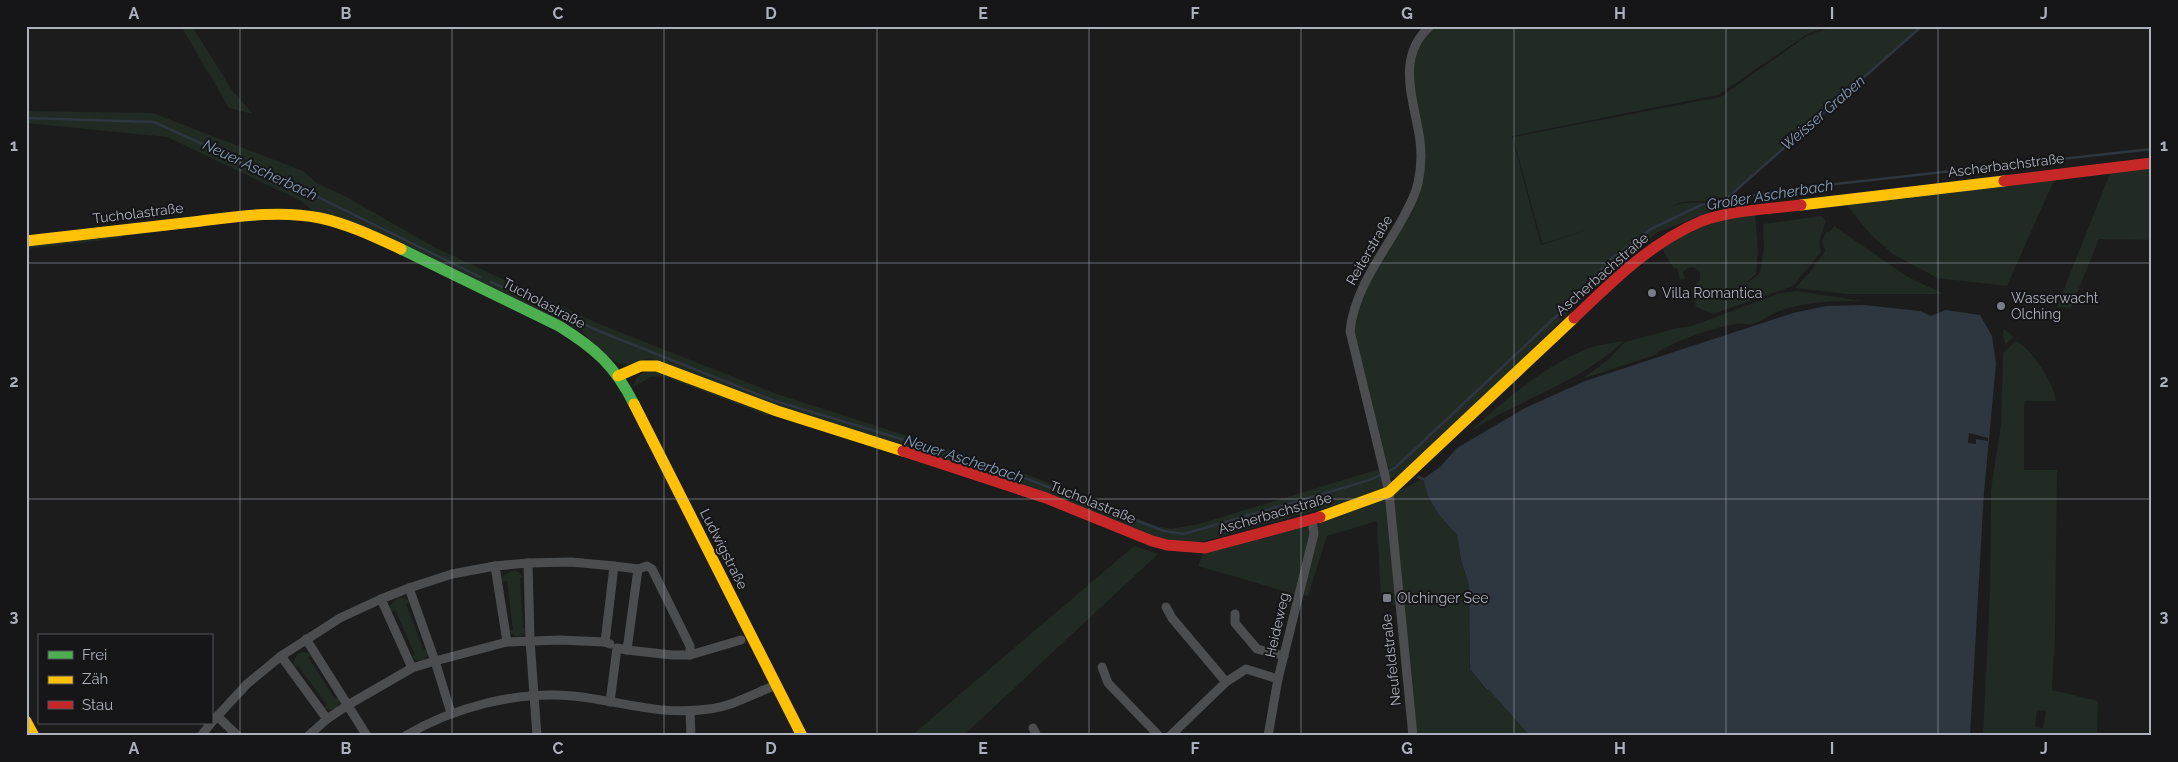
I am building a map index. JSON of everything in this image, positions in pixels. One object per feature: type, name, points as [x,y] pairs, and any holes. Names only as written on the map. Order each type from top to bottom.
[{"type":"street","name":"Reiterstraße","points":[[1389,492],[1350,332],[1358,295],[1409,207],[1418,185],[1422,163],[1420,141],[1409,89],[1408,66],[1416,44],[1430,26]]},
{"type":"street","name":"Ascherbachstraße","points":[[1166,545],[1205,548],[1312,520],[1389,492],[1628,267],[1661,242],[1703,221],[1742,212],[2152,162]]},
{"type":"street","name":"Tucholastraße","points":[[26,241],[281,214],[326,220],[362,231],[431,262],[558,326],[584,341],[604,358],[618,376],[640,366],[649,365],[664,368],[777,411],[1046,498],[1140,537],[1166,545]]},
{"type":"street","name":"Ludwigstraße","points":[[618,376],[628,392],[802,736]]},
{"type":"street","name":"Neufeldstraße","points":[[1389,492],[1413,736]]},
{"type":"street","name":"Heideweg","points":[[1268,736],[1278,679],[1314,534],[1312,520]]},
{"type":"street","points":[[528,562],[530,640],[537,736]]},
{"type":"street","points":[[238,736],[213,721],[247,684],[281,656],[306,639],[340,618],[409,588],[452,574],[495,566],[528,562],[571,562],[638,569],[647,566],[652,569],[690,646],[690,655]]},
{"type":"street","points":[[495,566],[507,642]]},
{"type":"street","points":[[605,642],[614,566]]},
{"type":"street","points":[[627,650],[638,569]]},
{"type":"street","points":[[409,588],[451,713]]},
{"type":"street","points":[[381,599],[412,668]]},
{"type":"street","points":[[1166,607],[1172,618],[1226,682]]},
{"type":"street","points":[[1235,614],[1235,623],[1257,649],[1284,656]]},
{"type":"street","points":[[306,639],[367,736]]},
{"type":"street","points":[[308,736],[348,705],[412,668],[507,642],[530,640],[605,642],[617,648],[627,650],[690,655],[741,640]]},
{"type":"street","points":[[610,702],[617,648]]},
{"type":"street","points":[[281,656],[328,719]]},
{"type":"street","points":[[1102,667],[1108,683],[1159,736]]},
{"type":"street","points":[[1170,736],[1226,682],[1246,669],[1278,679]]},
{"type":"street","points":[[406,736],[451,713],[481,705],[535,697],[573,696],[647,710],[690,711],[732,705],[776,685]]},
{"type":"street","points":[[690,711],[690,736]]},
{"type":"street","points":[[26,721],[34,736]]},
{"type":"street","points":[[201,736],[211,724]]},
{"type":"shaded area","points":[[181,26],[192,26],[232,90],[253,114],[229,108]]},
{"type":"shaded area","points":[[1430,26],[1829,26],[1806,35],[1718,95],[1512,136],[1541,245],[1595,227],[1542,244],[1513,137],[1720,97],[1807,36],[1834,26],[1923,26],[1723,200],[1682,202],[1669,207],[1682,203],[1724,202],[1716,210],[1656,233],[1589,293],[1486,394],[1395,478],[1390,478],[1350,331],[1352,316],[1409,207],[1422,163],[1411,65]]},
{"type":"shaded area","points":[[26,111],[153,113],[303,171],[318,184],[343,195],[434,247],[597,323],[774,393],[1026,474],[1153,525],[1170,529],[1199,524],[1379,469],[1384,487],[1381,492],[1205,541],[1182,543],[1164,541],[747,397],[649,358],[627,365],[620,364],[612,360],[580,330],[315,213],[301,201],[167,137],[26,123]]},
{"type":"shaded area","points":[[2152,168],[2152,240],[2099,239],[2071,308],[2057,307],[2110,173]]},
{"type":"shaded area","points":[[2055,178],[2007,286],[1937,278],[1893,254],[1871,235],[1844,202]]},
{"type":"shaded area","points":[[1755,210],[1758,250],[1756,274],[1742,287],[1760,273],[1764,247],[1763,224],[1821,216],[1826,221],[1819,241],[1821,252],[1793,286],[1713,314],[1696,307],[1691,288],[1700,280],[1700,272],[1694,268],[1689,268],[1683,272],[1685,279],[1680,280],[1677,268],[1674,269],[1662,249],[1661,242],[1703,221]]},
{"type":"shaded area","points":[[1834,226],[1908,277],[1944,294],[1847,294],[1795,288],[1810,272],[1825,251],[1822,241],[1827,231],[1829,232]]},
{"type":"shaded area","points":[[121,235],[122,238],[26,249],[26,245]]},
{"type":"shaded area","points":[[1797,291],[1862,301],[1820,302],[1800,305],[1779,311],[1755,323],[1728,325],[1670,345],[1655,355],[1582,379],[1609,359],[1625,342],[1677,328],[1689,327],[1781,293]]},
{"type":"shaded area","name":"Olchinger See","points":[[1864,305],[1920,311],[1931,316],[1946,310],[1980,315],[1992,336],[1996,364],[1984,492],[1970,736],[1530,736],[1489,690],[1485,688],[1470,669],[1469,585],[1461,560],[1457,535],[1438,514],[1428,496],[1423,479],[1440,467],[1457,448],[1525,408],[1585,381],[1793,313],[1826,306]]},
{"type":"shaded area","points":[[2004,329],[2014,337],[2005,345],[2003,334]]},
{"type":"shaded area","points":[[1621,341],[1622,343],[1605,357],[1587,369],[1469,432],[1509,397],[1552,366],[1588,348]]},
{"type":"shaded area","points":[[2016,341],[2022,345],[2041,367],[2055,394],[2056,401],[2025,401],[2024,470],[2057,470],[2055,635],[2052,690],[2098,701],[2097,736],[1983,736],[1990,591],[1991,489],[2001,425],[2003,353]],"holes":[[[2037,710],[2046,711],[2043,728],[2035,727]]]},
{"type":"shaded area","points":[[655,370],[770,415],[768,416],[663,376],[651,377],[633,387],[636,379],[641,374]]},
{"type":"shaded area","points":[[1423,479],[1428,496],[1438,514],[1457,535],[1461,560],[1469,585],[1470,669],[1484,688],[1489,690],[1530,736],[1413,736],[1399,606],[1381,602],[1377,521],[1327,536],[1308,596],[1298,595],[1198,566],[1205,548],[1403,489]]},
{"type":"shaded area","points":[[1134,546],[1158,554],[963,736],[911,736]]},
{"type":"shaded area","points":[[514,570],[519,572],[523,578],[520,578],[523,628],[527,628],[526,633],[519,637],[509,631],[513,630],[507,581],[502,582],[503,576]]},
{"type":"shaded area","points":[[398,597],[410,602],[406,604],[424,650],[427,649],[428,655],[422,660],[415,660],[411,657],[415,655],[395,610],[390,612],[390,606]]},
{"type":"shaded area","points":[[304,652],[311,655],[308,657],[335,699],[338,697],[340,702],[334,710],[324,708],[327,705],[298,666],[294,669],[295,658],[299,653]]},
{"type":"pier","points":[[1969,433],[1988,438],[1988,441],[1976,439],[1976,444],[1968,443]]},
{"type":"waterway","name":"Weisser Graben","points":[[1726,199],[1922,26]]},
{"type":"waterway","name":"Neuer Ascherbach","points":[[26,118],[154,122],[320,198],[480,277]]},
{"type":"waterway","name":"Weisser Graben","points":[[1387,472],[1396,467],[1565,308],[1612,258],[1651,229],[1701,205],[1790,189],[2152,149]]},
{"type":"waterway","name":"Neuer Ascherbach","points":[[491,282],[524,297]]},
{"type":"waterway","name":"Neuer Ascherbach","points":[[536,303],[599,331],[772,400],[1001,469],[1164,531],[1184,534],[1370,480],[1382,474]]},
{"type":"waterway","points":[[1418,477],[1423,479]]},
{"type":"traffic: fast","points":[[401,249],[572,334],[594,350],[611,368],[634,404]]},
{"type":"traffic: slow","points":[[1801,205],[2004,181]]},
{"type":"traffic: slow","points":[[26,241],[235,217],[286,214],[320,218],[341,224],[401,249]]},
{"type":"traffic: slow","points":[[1320,517],[1389,492],[1574,318]]},
{"type":"traffic: slow","points":[[618,376],[641,366],[657,366],[777,411],[903,451]]},
{"type":"traffic: slow","points":[[634,404],[802,736]]},
{"type":"traffic: slow","points":[[26,721],[34,736]]},
{"type":"traffic: jam","points":[[2004,181],[2152,163]]},
{"type":"traffic: jam","points":[[1574,318],[1603,290],[1649,251],[1683,230],[1702,221],[1726,214],[1801,205]]},
{"type":"traffic: jam","points":[[903,451],[1046,498],[1152,541],[1167,545],[1205,548],[1320,517]]},
{"type":"place","name":"Villa Romantica","points":[[1652,293]]},
{"type":"place","name":"Wasserwacht Olching","points":[[2001,306]]},
{"type":"place","name":"Olchinger See","points":[[1387,598]]},
{"type":"water label","name":"Großer Ascherbach","points":[[1770,195]]}]
